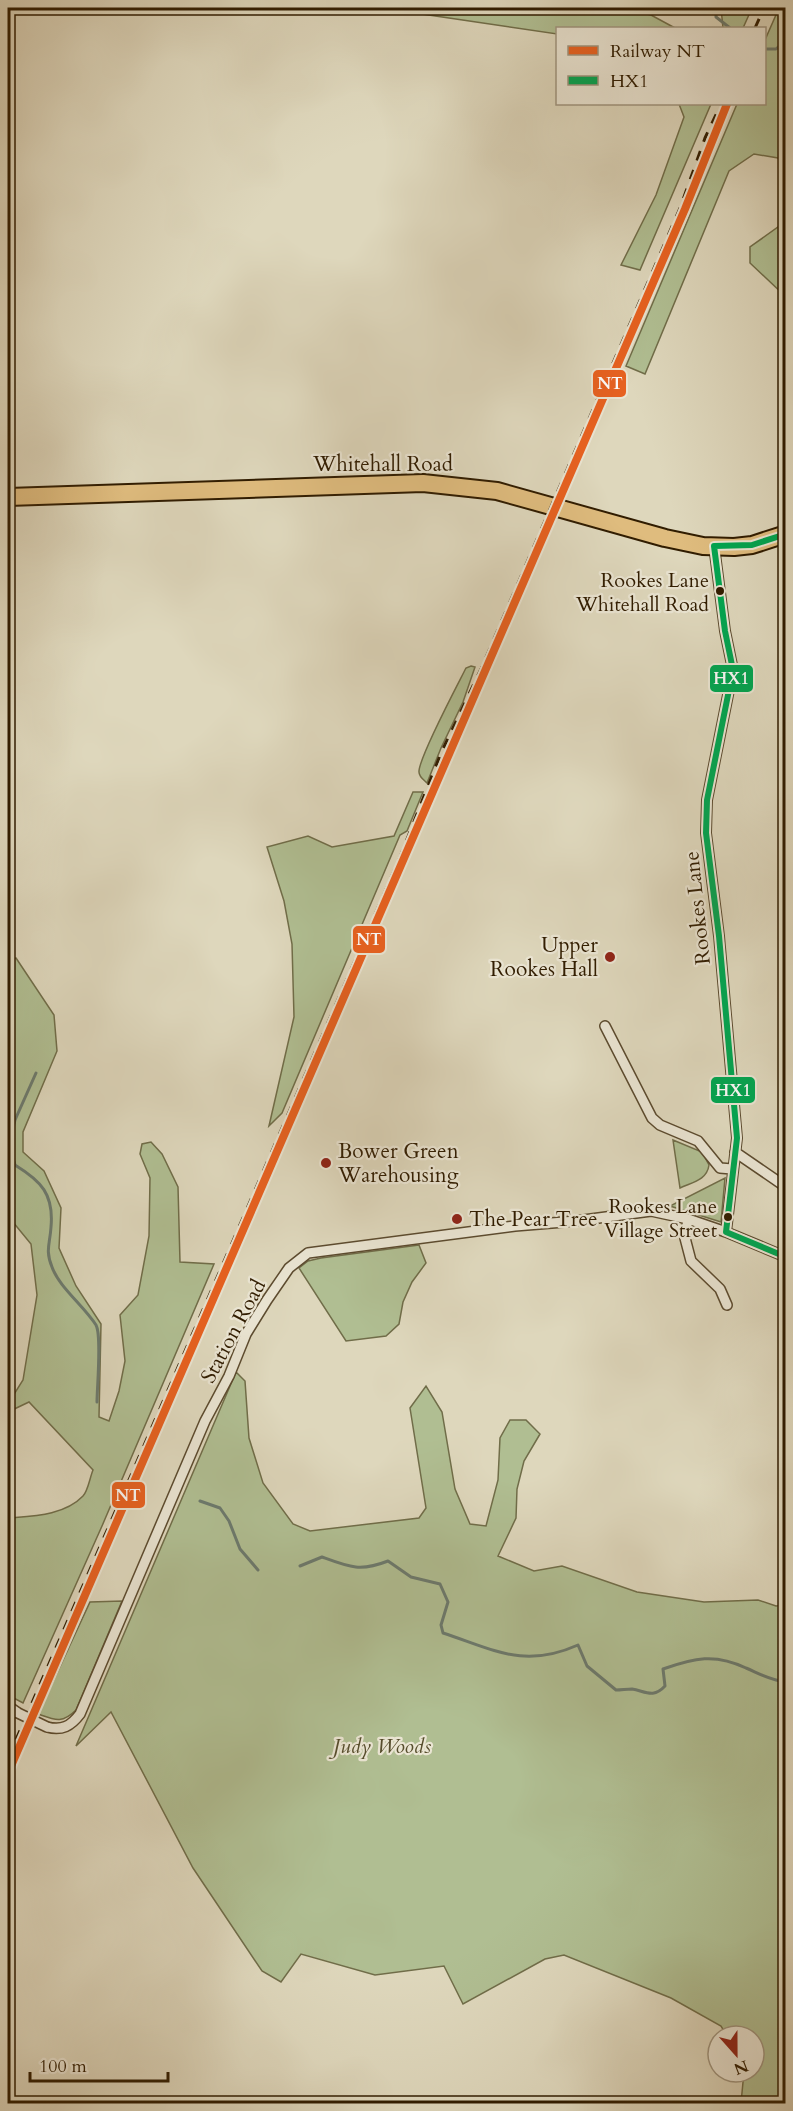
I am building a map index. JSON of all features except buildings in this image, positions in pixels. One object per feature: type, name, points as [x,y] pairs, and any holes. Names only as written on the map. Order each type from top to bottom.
[{"type":"highway","name":"Whitehall Road","points":[[8,497],[423,483],[497,491],[691,544],[752,545],[786,534]]},
{"type":"street","name":"Rookes Lane","points":[[714,546],[725,631],[733,670],[708,800],[706,833],[727,1021],[736,1138],[726,1232]]},
{"type":"street","points":[[605,1026],[652,1118],[660,1125],[698,1141],[720,1168],[732,1169]]},
{"type":"street","points":[[735,1152],[786,1187]]},
{"type":"street","name":"Station Road","points":[[8,1706],[18,1713],[55,1729],[69,1726],[80,1714],[205,1421],[229,1376],[246,1334],[289,1268],[308,1253],[651,1211],[688,1219],[786,1257]]},
{"type":"street","points":[[688,1219],[685,1238],[691,1261],[720,1289],[727,1305]]},
{"type":"green space","points":[[622,8],[651,15],[673,27],[556,27],[556,34],[388,9]]},
{"type":"green space","points":[[721,8],[752,8],[743,27],[723,27]]},
{"type":"green space","points":[[779,8],[786,8],[785,167],[778,158],[754,154],[729,171],[645,374],[626,366],[737,105],[766,105],[766,38]]},
{"type":"green space","points":[[679,105],[711,105],[640,270],[621,265],[656,195],[684,117]]},
{"type":"green space","points":[[785,222],[785,296],[750,263],[750,247]]},
{"type":"green space","points":[[475,667],[463,702],[427,783],[419,772],[420,764],[466,668]]},
{"type":"green space","points":[[413,792],[423,792],[407,831],[400,835],[282,1113],[269,1126],[294,1017],[292,944],[284,901],[267,847],[308,836],[332,847],[394,836]]},
{"type":"green space","points":[[16,958],[54,1015],[57,1051],[23,1132],[23,1152],[44,1171],[61,1208],[59,1248],[76,1286],[101,1324],[99,1417],[109,1421],[119,1391],[125,1361],[120,1315],[138,1295],[149,1236],[150,1178],[140,1154],[142,1144],[151,1142],[162,1154],[178,1187],[180,1262],[214,1264],[102,1526],[23,1703],[8,1695],[8,1520],[58,1511],[76,1502],[85,1494],[93,1470],[29,1402],[8,1412],[8,1398],[13,1396],[23,1380],[37,1295],[31,1244],[8,1216],[8,959]]},
{"type":"green space","points":[[673,1140],[702,1152],[709,1165],[702,1177],[680,1188]]},
{"type":"green space","points":[[725,1178],[721,1222],[670,1206]]},
{"type":"green space","points":[[419,1245],[426,1263],[412,1282],[403,1302],[399,1324],[386,1336],[346,1341],[299,1268],[308,1261],[321,1258]]},
{"type":"green space","name":"Judy Woods","points":[[236,1372],[245,1381],[249,1438],[263,1483],[293,1524],[310,1531],[419,1518],[426,1508],[410,1408],[426,1386],[442,1412],[455,1489],[470,1524],[486,1526],[498,1480],[500,1438],[510,1420],[526,1420],[540,1434],[524,1461],[517,1489],[516,1518],[498,1556],[534,1571],[562,1566],[637,1592],[704,1602],[758,1600],[776,1606],[785,1605],[785,2103],[741,2103],[743,2084],[766,2084],[766,2024],[717,2024],[671,1998],[564,1955],[545,1959],[463,2004],[444,1966],[375,1975],[301,1954],[281,1982],[262,1971],[193,1868],[111,1712],[76,1746]]},
{"type":"green space","points":[[122,1601],[76,1710],[58,1720],[38,1714],[90,1602]]},
{"type":"waterway","points":[[725,8],[716,13],[716,17],[729,27]]},
{"type":"waterway","points":[[766,49],[776,49],[786,40]]},
{"type":"waterway","points":[[36,1073],[15,1120],[9,1145],[15,1165],[39,1183],[48,1197],[51,1216],[48,1247],[55,1274],[96,1325],[99,1350],[97,1402]]},
{"type":"waterway","points":[[200,1501],[220,1508],[229,1521],[240,1549],[258,1570]]},
{"type":"waterway","points":[[300,1566],[322,1557],[355,1567],[388,1561],[411,1577],[440,1584],[448,1602],[441,1625],[443,1633],[494,1651],[525,1656],[541,1656],[578,1645],[587,1666],[616,1690],[657,1692],[665,1686],[663,1669],[704,1659],[735,1663],[770,1678],[786,1682]]},
{"type":"railway","points":[[755,27],[764,8]]},
{"type":"railway","points":[[8,1758],[400,857],[441,753],[481,669],[680,208],[705,138],[721,105]]},
{"type":"rail line","name":"NT","points":[[8,1773],[685,209],[727,105]]},
{"type":"transit line","name":"HX1","points":[[786,534],[752,545],[714,546],[725,631],[733,670],[707,800],[706,833],[719,936],[737,1138],[726,1232],[786,1257]]},
{"type":"place","name":"Rookes Lane Whitehall Road","points":[[720,591]]},
{"type":"place","name":"Upper Rookes Hall","points":[[610,957]]},
{"type":"place","name":"Bower Green Warehousing","points":[[326,1163]]},
{"type":"place","name":"Rookes Lane Village Street","points":[[728,1217]]},
{"type":"place","name":"The Pear Tree","points":[[457,1219]]}]
